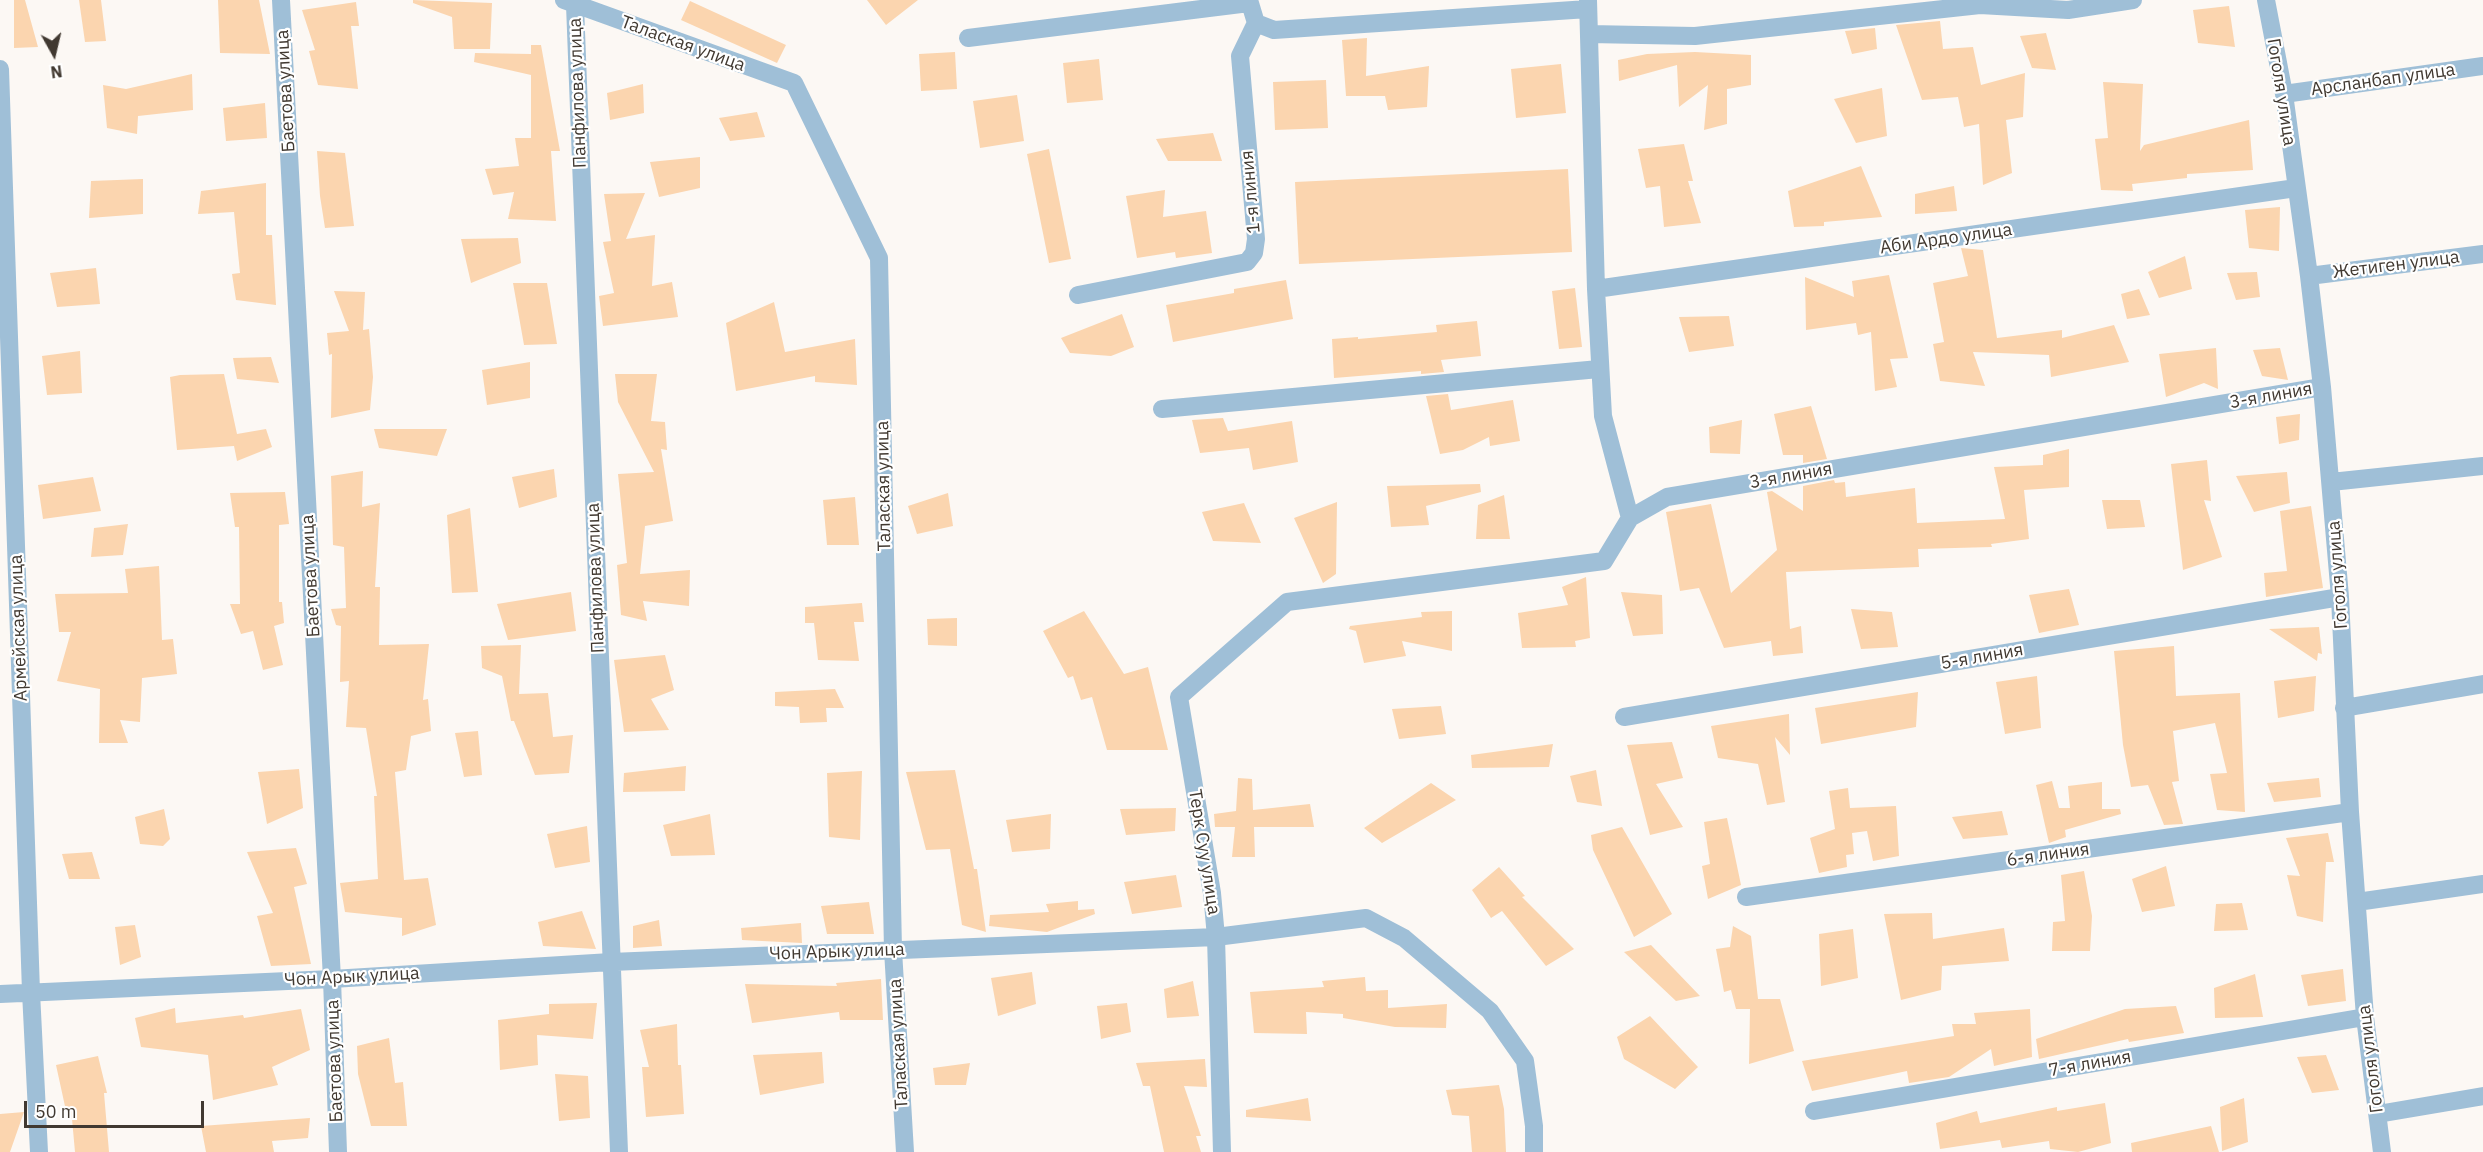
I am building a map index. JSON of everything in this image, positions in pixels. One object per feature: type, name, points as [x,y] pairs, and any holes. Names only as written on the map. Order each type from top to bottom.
[{"type":"street","name":"Баетова улица","points":[[281,0],[332,979],[338,1152]]},
{"type":"street","points":[[1589,34],[1695,36],[1980,3],[2068,10],[2133,0]]},
{"type":"street","name":"Гоголя улица","points":[[2266,0],[2284,94],[2322,387],[2340,597],[2350,812],[2365,1017],[2382,1152]]},
{"type":"street","name":"Талаская улица","points":[[570,2],[794,83],[879,258],[893,950],[905,1152]]},
{"type":"street","name":"Панфилова улица","points":[[570,2],[619,1152]]},
{"type":"street","points":[[968,38],[1249,2],[1256,23],[1274,30],[1588,4],[1599,369],[1603,416],[1630,518]]},
{"type":"street","name":"1-я линия","points":[[1078,295],[1247,262],[1254,253],[1256,238],[1240,56],[1256,23]]},
{"type":"street","name":"Арсланбап улица","points":[[2284,94],[2483,66]]},
{"type":"street","name":"Армейская улица","points":[[0,69],[31,993],[39,1152]]},
{"type":"street","name":"Аби Ардо улица","points":[[1596,289],[2296,188]]},
{"type":"street","name":"Жетиген улица","points":[[2309,276],[2483,254]]},
{"type":"street","points":[[1162,409],[1599,369]]},
{"type":"street","name":"3-я линия","points":[[1287,602],[1604,561],[1630,518],[1667,497],[2322,387]]},
{"type":"street","points":[[2331,482],[2483,466]]},
{"type":"street","name":"5-я линия","points":[[1624,717],[2340,597]]},
{"type":"street","name":"Терк Суу улица","points":[[1222,1152],[1216,937],[1212,893],[1179,698],[1287,602]]},
{"type":"street","points":[[2344,708],[2483,684]]},
{"type":"street","name":"6-я линия","points":[[1746,897],[2350,812]]},
{"type":"street","points":[[2357,902],[2483,884]]},
{"type":"street","name":"Чон Арык улица","points":[[0,993],[332,979],[611,962],[1216,937],[1365,918],[1404,938],[1490,1011],[1525,1061],[1534,1126],[1534,1152]]},
{"type":"street","name":"7-я линия","points":[[1814,1111],[2365,1017]]},
{"type":"street","points":[[2378,1114],[2483,1096]]},
{"type":"building","points":[[14,0],[25,0],[38,47],[14,48]]},
{"type":"building","points":[[79,0],[101,0],[106,41],[85,42]]},
{"type":"building","points":[[218,0],[259,0],[270,54],[220,53]]},
{"type":"building","points":[[413,0],[492,3],[490,49],[454,49],[452,17],[413,3]]},
{"type":"building","points":[[867,0],[918,0],[886,25]]},
{"type":"building","points":[[690,1],[786,45],[777,63],[681,20]]},
{"type":"building","points":[[356,2],[359,26],[351,26],[358,89],[318,85],[309,51],[315,50],[302,10]]},
{"type":"building","points":[[2229,6],[2235,47],[2198,43],[2193,10]]},
{"type":"building","points":[[1940,21],[1943,49],[1973,47],[1981,85],[2025,73],[2023,117],[2006,120],[2012,173],[1983,185],[1979,124],[1964,127],[1958,97],[1922,100],[1896,25]]},
{"type":"building","points":[[1875,28],[1877,49],[1852,54],[1845,31]]},
{"type":"building","points":[[2046,33],[2056,70],[2032,68],[2020,36]]},
{"type":"building","points":[[1367,38],[1366,76],[1429,66],[1427,107],[1388,110],[1385,96],[1346,96],[1342,40]]},
{"type":"building","points":[[531,45],[541,45],[560,151],[551,151],[556,221],[508,219],[514,192],[493,195],[485,169],[519,166],[515,138],[531,138],[531,75],[474,62],[475,53],[531,54]]},
{"type":"building","points":[[955,52],[957,89],[921,91],[919,54]]},
{"type":"building","points":[[1695,52],[1751,55],[1751,85],[1727,89],[1727,124],[1704,130],[1708,85],[1679,107],[1677,65],[1619,81],[1618,60],[1647,54]]},
{"type":"building","points":[[1099,59],[1103,100],[1067,103],[1063,63]]},
{"type":"building","points":[[1561,64],[1566,113],[1516,118],[1511,69]]},
{"type":"building","points":[[192,74],[193,110],[138,116],[137,134],[107,128],[103,85],[126,89]]},
{"type":"building","points":[[1326,80],[1328,128],[1275,130],[1273,82]]},
{"type":"building","points":[[2103,82],[2143,84],[2140,151],[2144,145],[2249,120],[2253,170],[2187,174],[2187,178],[2132,184],[2133,191],[2101,190],[2095,139],[2108,138]]},
{"type":"building","points":[[643,84],[644,113],[610,120],[607,93]]},
{"type":"building","points":[[1882,88],[1887,136],[1856,143],[1834,99]]},
{"type":"building","points":[[1017,95],[1024,141],[980,148],[973,101]]},
{"type":"building","points":[[265,103],[267,138],[226,141],[223,108]]},
{"type":"building","points":[[757,112],[765,137],[730,141],[719,118]]},
{"type":"building","points":[[1213,133],[1222,161],[1168,161],[1156,139]]},
{"type":"building","points":[[1684,144],[1693,181],[1688,181],[1701,223],[1664,227],[1660,186],[1646,188],[1638,149]]},
{"type":"building","points":[[1049,149],[1071,259],[1049,263],[1027,154]]},
{"type":"building","points":[[317,151],[345,153],[354,226],[325,228]]},
{"type":"building","points":[[700,157],[700,188],[659,197],[650,162]]},
{"type":"building","points":[[1861,166],[1882,217],[1824,222],[1824,226],[1794,227],[1788,191]]},
{"type":"building","points":[[1568,169],[1572,252],[1299,264],[1295,182]]},
{"type":"building","points":[[143,179],[143,214],[89,218],[91,181]]},
{"type":"building","points":[[266,183],[266,235],[272,235],[276,305],[236,300],[232,274],[240,273],[234,212],[198,214],[201,191]]},
{"type":"building","points":[[1954,186],[1957,211],[1915,214],[1915,194]]},
{"type":"building","points":[[1165,190],[1163,217],[1206,211],[1212,253],[1176,258],[1175,252],[1137,258],[1126,196]]},
{"type":"building","points":[[645,193],[626,239],[655,235],[652,286],[672,282],[678,317],[603,326],[599,296],[614,293],[603,242],[611,241],[604,194]]},
{"type":"building","points":[[2280,207],[2279,251],[2249,248],[2245,210]]},
{"type":"building","points":[[518,238],[521,263],[471,283],[461,239]]},
{"type":"building","points":[[1961,248],[1983,250],[1997,338],[2062,330],[2062,338],[2114,325],[2129,362],[2051,377],[2049,355],[1973,352],[1985,386],[1940,381],[1933,344],[1944,342],[1933,283],[1968,276]]},
{"type":"building","points":[[2185,256],[2192,289],[2159,298],[2148,272]]},
{"type":"building","points":[[96,268],[100,304],[57,307],[50,273]]},
{"type":"building","points":[[2257,272],[2260,297],[2236,300],[2227,273]]},
{"type":"building","points":[[1889,275],[1908,358],[1890,359],[1897,387],[1875,391],[1871,332],[1858,335],[1856,323],[1806,330],[1805,277],[1854,297],[1852,281]]},
{"type":"building","points":[[1286,280],[1293,319],[1173,342],[1166,305],[1234,293],[1234,289]]},
{"type":"building","points":[[513,283],[547,283],[557,344],[524,345]]},
{"type":"building","points":[[1575,288],[1582,347],[1559,349],[1552,291]]},
{"type":"building","points":[[2139,289],[2150,315],[2127,319],[2121,294]]},
{"type":"building","points":[[334,291],[365,292],[363,330],[369,329],[373,377],[370,410],[331,418],[332,354],[329,355],[327,333],[349,331]]},
{"type":"building","points":[[774,302],[785,352],[855,339],[857,385],[815,382],[815,376],[736,391],[726,323]]},
{"type":"building","points":[[1122,314],[1134,347],[1111,356],[1070,353],[1061,338]]},
{"type":"building","points":[[1729,316],[1734,346],[1689,352],[1679,317]]},
{"type":"building","points":[[1477,321],[1481,356],[1441,360],[1444,372],[1421,374],[1421,371],[1334,378],[1332,339],[1437,332],[1436,325]]},
{"type":"building","points":[[2216,348],[2218,389],[2204,383],[2166,397],[2159,354]]},
{"type":"building","points":[[2280,348],[2288,380],[2262,376],[2253,350]]},
{"type":"building","points":[[80,351],[82,393],[47,395],[42,356]]},
{"type":"building","points":[[271,357],[279,383],[237,379],[233,358]]},
{"type":"building","points":[[530,362],[530,398],[487,405],[482,370]]},
{"type":"building","points":[[224,374],[237,434],[266,429],[272,447],[237,461],[234,446],[177,450],[170,377]]},
{"type":"building","points":[[615,374],[657,374],[651,421],[665,422],[667,450],[661,449],[673,521],[645,526],[640,574],[690,570],[689,606],[643,601],[647,621],[621,615],[617,565],[627,563],[618,474],[654,472],[618,402]]},
{"type":"building","points":[[1448,394],[1451,410],[1513,400],[1520,441],[1490,446],[1489,437],[1463,450],[1440,454],[1426,396]]},
{"type":"building","points":[[1811,406],[1827,459],[1803,463],[1803,455],[1783,455],[1774,414]]},
{"type":"building","points":[[2300,414],[2299,440],[2279,444],[2276,417]]},
{"type":"building","points":[[1223,418],[1228,431],[1292,421],[1298,462],[1253,470],[1249,448],[1200,453],[1192,420]]},
{"type":"building","points":[[1742,420],[1740,454],[1710,453],[1709,427]]},
{"type":"building","points":[[374,429],[447,429],[437,456],[379,448]]},
{"type":"building","points":[[2069,449],[2069,487],[2024,490],[2029,539],[1991,544],[1992,547],[1918,549],[1919,567],[1786,572],[1790,629],[1801,626],[1803,653],[1773,656],[1771,641],[1724,648],[1699,588],[1680,591],[1666,512],[1711,504],[1731,593],[1777,550],[1767,492],[1772,491],[1803,511],[1803,486],[1834,480],[1835,483],[1845,482],[1846,497],[1915,488],[1917,523],[2005,519],[1994,467],[2043,465],[2043,455]]},
{"type":"building","points":[[2207,460],[2211,501],[2204,500],[2222,557],[2183,570],[2171,464]]},
{"type":"building","points":[[554,469],[557,497],[519,508],[512,477]]},
{"type":"building","points":[[363,471],[362,507],[380,503],[375,587],[380,587],[379,645],[429,644],[423,700],[428,699],[431,731],[411,736],[406,770],[395,772],[404,880],[428,878],[436,925],[402,936],[402,918],[345,912],[340,883],[378,879],[374,796],[377,796],[366,728],[346,727],[349,681],[340,682],[341,626],[336,625],[331,609],[346,608],[344,547],[333,545],[331,476]]},
{"type":"building","points":[[2287,472],[2290,503],[2254,512],[2236,476]]},
{"type":"building","points":[[93,477],[101,511],[43,519],[38,485]]},
{"type":"building","points":[[1480,484],[1481,492],[1426,506],[1429,525],[1391,527],[1387,486]]},
{"type":"building","points":[[285,492],[289,524],[279,525],[279,602],[282,602],[284,623],[274,626],[283,665],[263,670],[253,631],[241,634],[230,604],[240,604],[239,527],[235,527],[230,493]]},
{"type":"building","points":[[948,493],[953,526],[917,534],[908,506]]},
{"type":"building","points":[[1504,495],[1510,539],[1476,539],[1478,505]]},
{"type":"building","points":[[855,497],[859,545],[827,545],[823,500]]},
{"type":"building","points":[[2102,500],[2140,500],[2145,527],[2107,529]]},
{"type":"building","points":[[1337,502],[1336,574],[1323,583],[1294,518]]},
{"type":"building","points":[[1244,503],[1261,543],[1213,541],[1202,512]]},
{"type":"building","points":[[2311,506],[2323,588],[2266,597],[2264,573],[2287,571],[2280,511]]},
{"type":"building","points":[[470,508],[478,592],[452,593],[447,515]]},
{"type":"building","points":[[128,524],[123,555],[91,557],[94,528]]},
{"type":"building","points":[[159,566],[162,640],[173,639],[177,674],[142,678],[140,722],[120,720],[128,743],[99,743],[100,689],[57,681],[71,632],[59,632],[55,594],[128,593],[125,569]]},
{"type":"building","points":[[1586,577],[1590,638],[1575,641],[1576,647],[1522,648],[1518,613],[1568,605],[1562,587]]},
{"type":"building","points":[[2069,589],[2079,625],[2039,633],[2029,595]]},
{"type":"building","points":[[571,592],[576,631],[508,640],[497,604]]},
{"type":"building","points":[[1621,592],[1662,595],[1663,634],[1633,636]]},
{"type":"building","points":[[862,603],[864,622],[854,622],[859,661],[818,660],[814,623],[805,623],[805,607]]},
{"type":"building","points":[[1851,609],[1892,612],[1898,647],[1861,649]]},
{"type":"building","points":[[1084,611],[1124,674],[1148,667],[1168,750],[1107,750],[1092,697],[1081,700],[1073,676],[1068,678],[1043,631]]},
{"type":"building","points":[[1452,611],[1452,651],[1402,641],[1406,656],[1364,663],[1356,631],[1349,629],[1350,626],[1422,617],[1421,612]]},
{"type":"building","points":[[957,618],[957,646],[928,645],[927,619]]},
{"type":"building","points":[[2319,627],[2322,654],[2318,653],[2317,661],[2269,629]]},
{"type":"building","points":[[521,645],[519,694],[548,693],[553,737],[573,735],[569,773],[535,775],[514,721],[511,721],[502,676],[482,668],[481,646]]},
{"type":"building","points":[[2174,646],[2176,696],[2240,693],[2245,812],[2217,810],[2210,774],[2227,773],[2215,723],[2173,731],[2179,781],[2172,782],[2183,824],[2164,825],[2148,785],[2131,787],[2123,745],[2114,651]]},
{"type":"building","points":[[665,655],[674,690],[651,699],[669,730],[624,732],[614,660]]},
{"type":"building","points":[[2037,676],[2041,728],[2005,734],[1996,682]]},
{"type":"building","points":[[2316,676],[2314,711],[2278,718],[2274,681]]},
{"type":"building","points":[[835,689],[844,708],[826,708],[827,722],[800,723],[799,707],[775,706],[775,692]]},
{"type":"building","points":[[1918,692],[1916,727],[1821,744],[1815,708]]},
{"type":"building","points":[[1441,706],[1446,734],[1399,739],[1392,709]]},
{"type":"building","points":[[1789,714],[1790,755],[1775,737],[1785,802],[1767,805],[1758,764],[1718,758],[1711,726]]},
{"type":"building","points":[[478,731],[482,775],[464,777],[455,733]]},
{"type":"building","points":[[1672,742],[1683,778],[1656,784],[1683,827],[1650,835],[1627,745]]},
{"type":"building","points":[[1553,744],[1549,767],[1472,768],[1471,755]]},
{"type":"building","points":[[686,766],[685,791],[623,792],[624,773]]},
{"type":"building","points":[[299,769],[303,808],[267,824],[258,772]]},
{"type":"building","points":[[955,770],[974,869],[977,869],[986,932],[962,925],[950,849],[926,850],[906,772]]},
{"type":"building","points":[[1596,770],[1602,806],[1577,802],[1570,776]]},
{"type":"building","points":[[862,771],[860,840],[829,837],[827,773]]},
{"type":"building","points":[[1238,778],[1252,779],[1253,810],[1310,804],[1314,827],[1254,827],[1255,857],[1232,857],[1235,827],[1215,827],[1214,814],[1236,811]]},
{"type":"building","points":[[2319,778],[2321,797],[2274,802],[2267,783]]},
{"type":"building","points":[[2052,781],[2059,808],[2070,808],[2068,786],[2102,782],[2102,809],[2120,809],[2121,814],[2065,830],[2066,837],[2049,843],[2036,785]]},
{"type":"building","points":[[1431,783],[1456,800],[1382,843],[1364,828]]},
{"type":"building","points":[[1848,788],[1850,808],[1896,806],[1899,856],[1873,861],[1867,831],[1852,833],[1854,854],[1846,855],[1847,867],[1819,873],[1810,838],[1835,829],[1829,791]]},
{"type":"building","points":[[1176,808],[1175,831],[1126,835],[1120,809]]},
{"type":"building","points":[[164,809],[170,839],[163,846],[140,844],[135,817]]},
{"type":"building","points":[[2002,811],[2008,835],[1963,839],[1952,817]]},
{"type":"building","points":[[710,814],[715,855],[671,856],[663,825]]},
{"type":"building","points":[[1051,814],[1050,849],[1012,852],[1006,820]]},
{"type":"building","points":[[1727,818],[1741,885],[1708,899],[1702,866],[1710,864],[1704,822]]},
{"type":"building","points":[[587,826],[590,862],[555,868],[547,834]]},
{"type":"building","points":[[1622,827],[1672,914],[1634,937],[1593,850],[1591,835]]},
{"type":"building","points":[[2328,833],[2334,862],[2326,862],[2323,922],[2297,916],[2287,875],[2300,876],[2286,838]]},
{"type":"building","points":[[296,848],[307,884],[294,887],[311,964],[271,966],[257,916],[273,913],[247,852]]},
{"type":"building","points":[[92,852],[100,879],[69,879],[62,854]]},
{"type":"building","points":[[2166,866],[2175,906],[2142,912],[2132,879]]},
{"type":"building","points":[[1499,867],[1525,896],[1522,897],[1574,949],[1546,966],[1502,911],[1491,918],[1472,890]]},
{"type":"building","points":[[2084,871],[2092,916],[2090,951],[2052,951],[2053,922],[2065,921],[2061,875]]},
{"type":"building","points":[[1176,875],[1182,907],[1132,914],[1124,882]]},
{"type":"building","points":[[1078,901],[1078,910],[1094,909],[1095,914],[1047,932],[989,926],[990,915],[1049,912],[1046,904]]},
{"type":"building","points":[[869,902],[874,934],[827,934],[821,906]]},
{"type":"building","points":[[2242,903],[2248,930],[2214,931],[2216,904]]},
{"type":"building","points":[[582,911],[596,949],[543,946],[538,922]]},
{"type":"building","points":[[1932,913],[1933,939],[2004,928],[2009,961],[1942,966],[1941,990],[1901,1000],[1884,914]]},
{"type":"building","points":[[659,920],[662,946],[633,948],[633,926]]},
{"type":"building","points":[[801,923],[802,943],[742,940],[741,928]]},
{"type":"building","points":[[135,925],[141,957],[120,965],[115,927]]},
{"type":"building","points":[[1733,926],[1751,936],[1758,999],[1780,999],[1794,1051],[1749,1064],[1750,1009],[1736,1009],[1731,990],[1724,992],[1716,949],[1730,947]]},
{"type":"building","points":[[1853,929],[1858,978],[1821,986],[1819,934]]},
{"type":"building","points":[[1651,945],[1700,996],[1676,1001],[1624,952]]},
{"type":"building","points":[[2343,969],[2346,1001],[2308,1006],[2301,975]]},
{"type":"building","points":[[1032,972],[1036,1004],[998,1016],[991,978]]},
{"type":"building","points":[[2255,974],[2263,1017],[2215,1018],[2214,988]]},
{"type":"building","points":[[1365,977],[1366,991],[1388,990],[1388,1008],[1447,1004],[1446,1028],[1395,1027],[1343,1018],[1343,1014],[1306,1012],[1307,1034],[1254,1033],[1250,992],[1324,987],[1322,981]]},
{"type":"building","points":[[881,979],[883,1020],[840,1020],[839,1012],[752,1023],[745,984],[837,986],[836,983]]},
{"type":"building","points":[[1193,981],[1199,1016],[1167,1018],[1164,989]]},
{"type":"building","points":[[597,1003],[593,1039],[537,1035],[538,1065],[500,1070],[498,1020],[549,1014],[549,1004]]},
{"type":"building","points":[[1127,1003],[1131,1032],[1101,1039],[1097,1006]]},
{"type":"building","points":[[2176,1006],[2184,1033],[2129,1042],[2128,1039],[2039,1059],[2036,1039],[2125,1009]]},
{"type":"building","points":[[175,1008],[176,1023],[243,1015],[244,1018],[301,1009],[310,1050],[272,1067],[278,1085],[213,1100],[208,1055],[141,1047],[135,1018]]},
{"type":"building","points":[[2030,1009],[2032,1057],[1994,1066],[1991,1049],[1949,1077],[1909,1083],[1907,1071],[1812,1091],[1802,1061],[1954,1036],[1952,1024],[1976,1024],[1974,1013]]},
{"type":"building","points":[[1650,1016],[1698,1067],[1675,1089],[1624,1059],[1617,1037]]},
{"type":"building","points":[[677,1024],[678,1065],[681,1065],[684,1114],[646,1117],[642,1067],[649,1067],[640,1030]]},
{"type":"building","points":[[389,1038],[395,1083],[403,1082],[407,1126],[371,1126],[358,1074],[357,1046]]},
{"type":"building","points":[[822,1052],[824,1083],[760,1095],[753,1055]]},
{"type":"building","points":[[2326,1055],[2339,1090],[2312,1093],[2297,1057]]},
{"type":"building","points":[[98,1056],[107,1093],[104,1093],[109,1152],[75,1152],[72,1119],[68,1120],[56,1065]]},
{"type":"building","points":[[1205,1059],[1207,1087],[1184,1086],[1201,1136],[1196,1136],[1201,1152],[1164,1152],[1150,1086],[1143,1086],[1136,1063]]},
{"type":"building","points":[[970,1063],[966,1085],[935,1085],[933,1068]]},
{"type":"building","points":[[555,1074],[588,1076],[590,1118],[559,1121]]},
{"type":"building","points":[[1499,1085],[1504,1109],[1506,1152],[1472,1152],[1469,1116],[1452,1115],[1446,1090]]},
{"type":"building","points":[[1308,1098],[1311,1121],[1246,1117],[1246,1110]]},
{"type":"building","points":[[2244,1098],[2248,1142],[2222,1151],[2220,1107]]},
{"type":"building","points":[[2105,1103],[2111,1143],[2078,1152],[2050,1149],[2049,1141],[2002,1148],[2000,1140],[1940,1149],[1936,1123],[1977,1111],[1980,1123],[2057,1107],[2057,1111]]},
{"type":"building","points":[[24,1112],[10,1152],[0,1152],[0,1114]]},
{"type":"building","points":[[310,1118],[308,1138],[272,1141],[274,1152],[206,1152],[201,1126]]},
{"type":"building","points":[[2211,1126],[2219,1152],[2132,1152],[2131,1143]]}]
